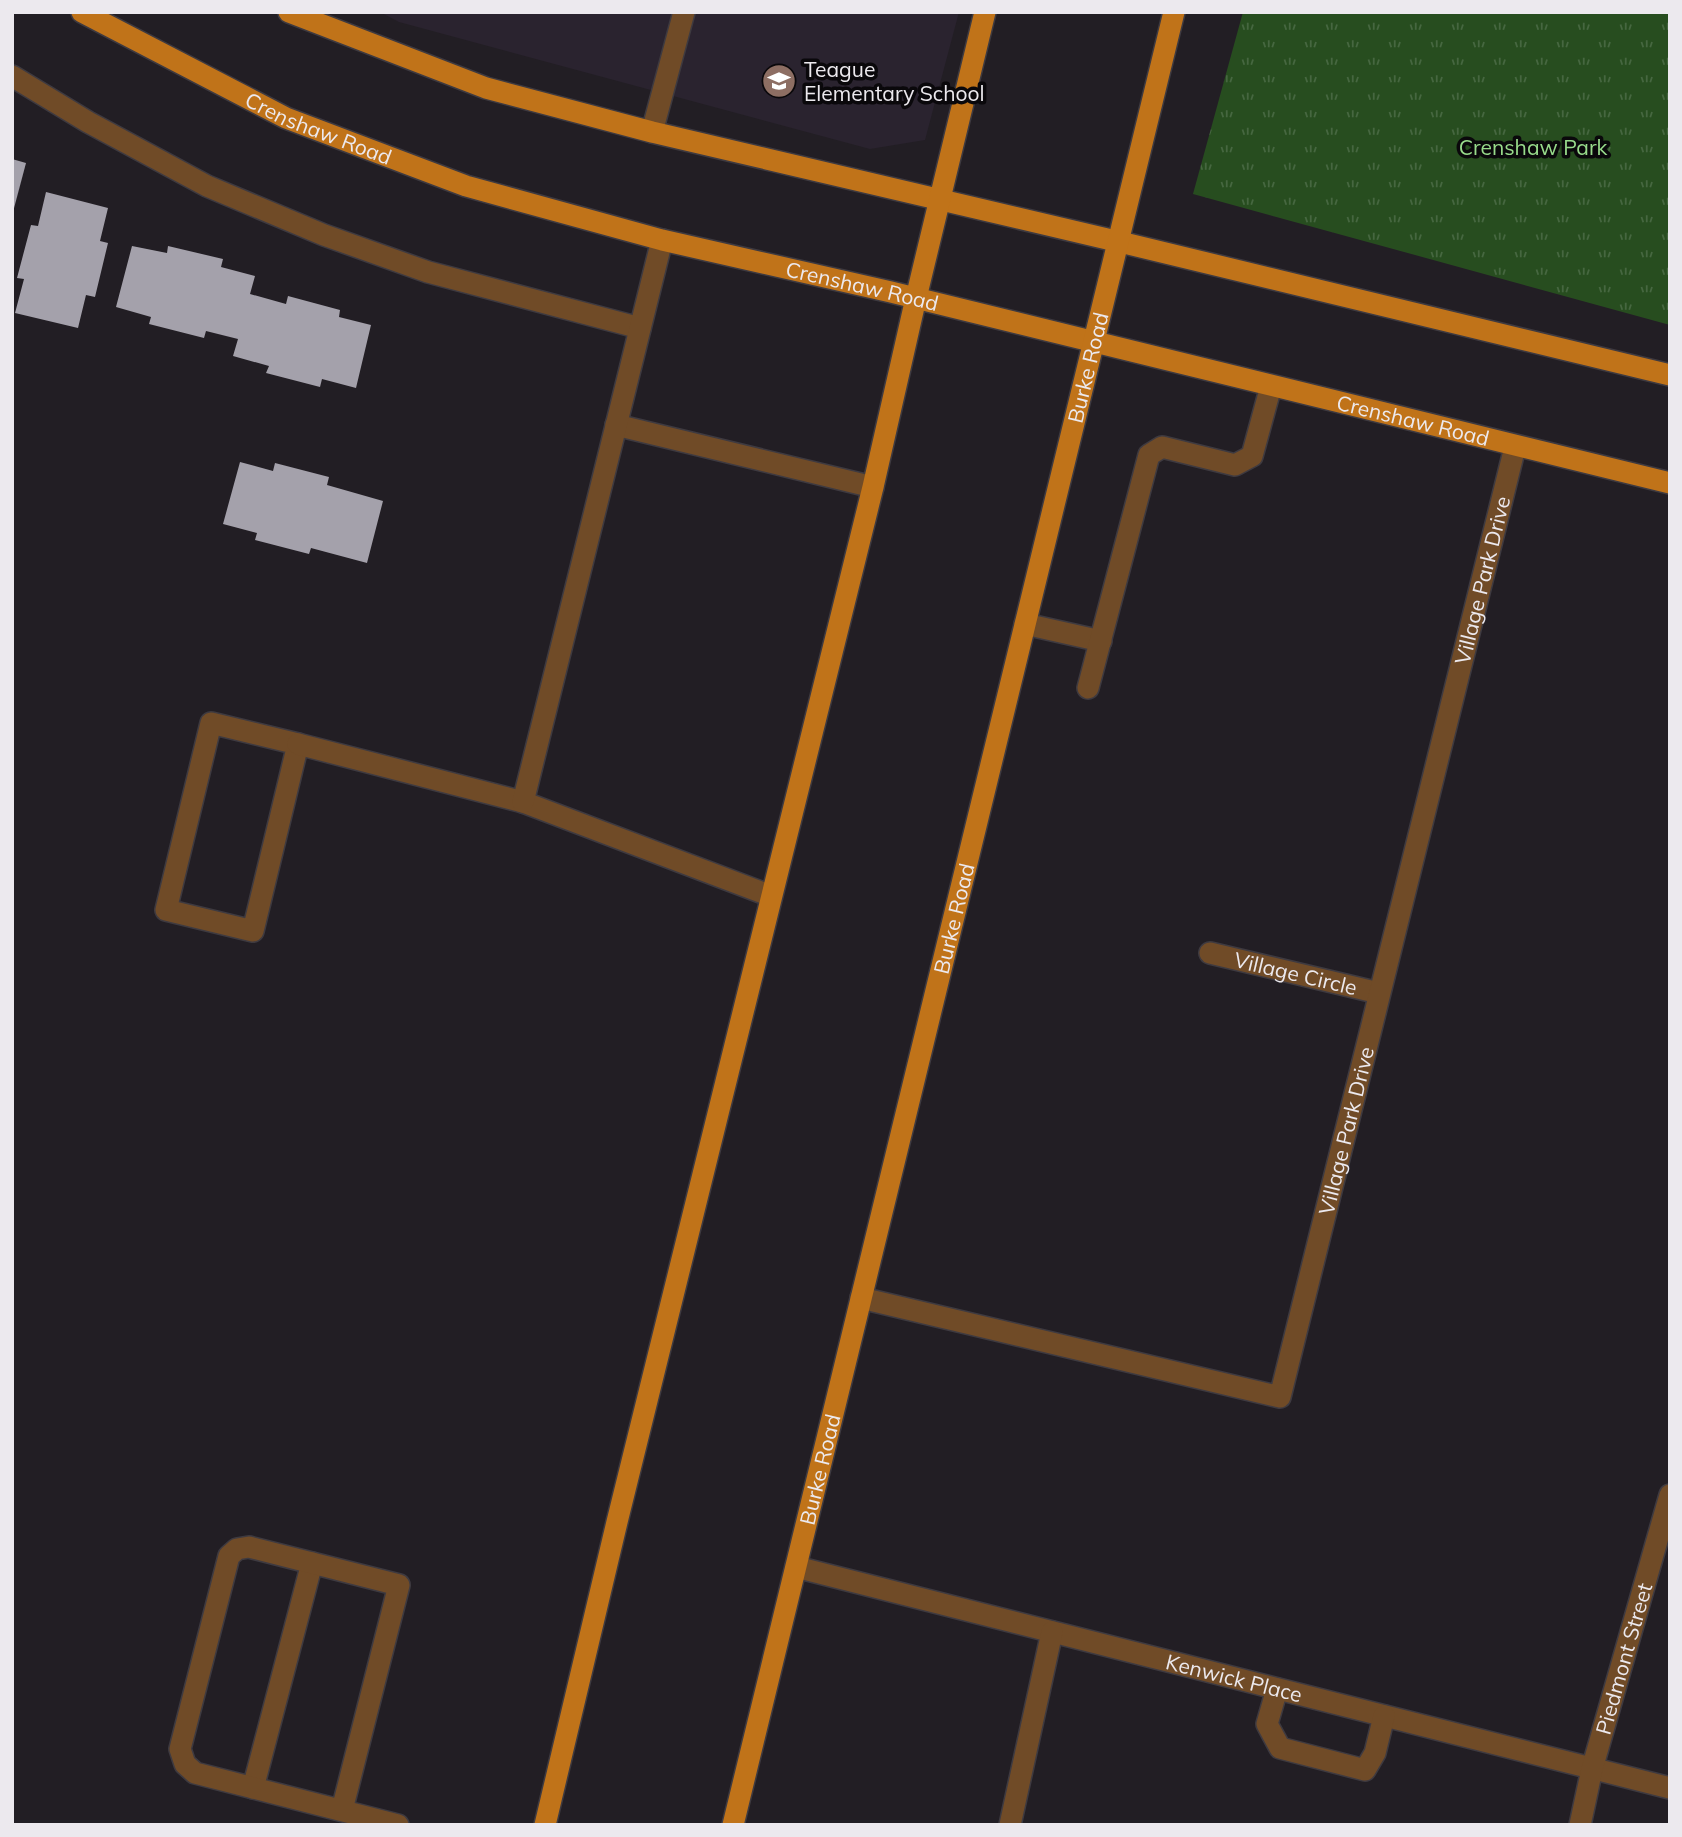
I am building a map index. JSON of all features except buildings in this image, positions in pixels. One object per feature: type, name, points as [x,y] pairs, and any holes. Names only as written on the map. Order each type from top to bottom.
[{"type":"main road","name":"Crenshaw Road","points":[[82,12],[286,118],[466,186],[662,240],[916,298],[1670,483]]},
{"type":"main road","points":[[289,12],[486,88],[652,132],[1670,375]]},
{"type":"main road","points":[[545,1825],[873,487],[985,12]]},
{"type":"main road","name":"Burke Road","points":[[733,1825],[1174,12]]},
{"type":"street","points":[[652,132],[684,12]]},
{"type":"street","points":[[12,76],[88,122],[207,186],[324,235],[428,272],[640,328]]},
{"type":"street","points":[[523,803],[662,240]]},
{"type":"street","points":[[1088,688],[1149,455],[1162,447],[1235,465],[1252,456],[1271,386]]},
{"type":"street","points":[[616,425],[873,487]]},
{"type":"street","name":"Village Park Drive","points":[[861,1298],[1280,1397],[1516,447]]},
{"type":"street","points":[[1025,624],[1101,641]]},
{"type":"street","points":[[298,744],[253,931],[166,910],[211,723],[298,744],[523,803],[771,896]]},
{"type":"street","name":"Village Circle","points":[[1210,953],[1379,993]]},
{"type":"street","name":"Piedmont Street","points":[[1580,1825],[1592,1769],[1670,1495]]},
{"type":"street","points":[[342,1810],[399,1585],[249,1547],[237,1549],[229,1556],[180,1749],[185,1763],[195,1773],[398,1825]]},
{"type":"street","points":[[253,1788],[312,1563]]},
{"type":"street","name":"Kenwick Place","points":[[796,1567],[1670,1788]]},
{"type":"street","points":[[1010,1825],[1052,1632]]},
{"type":"street","points":[[1277,1689],[1267,1724],[1280,1748],[1305,1755],[1366,1770],[1375,1754],[1384,1716]]},
{"type":"shaded area","name":"Teague Elementary School","points":[[380,12],[959,12],[925,140],[870,149],[399,22]]},
{"type":"green space","name":"Crenshaw Park","points":[[1243,12],[1670,12],[1670,325],[1193,194]]},
{"type":"place","name":"Teague Elementary School","points":[[779,81]]}]
